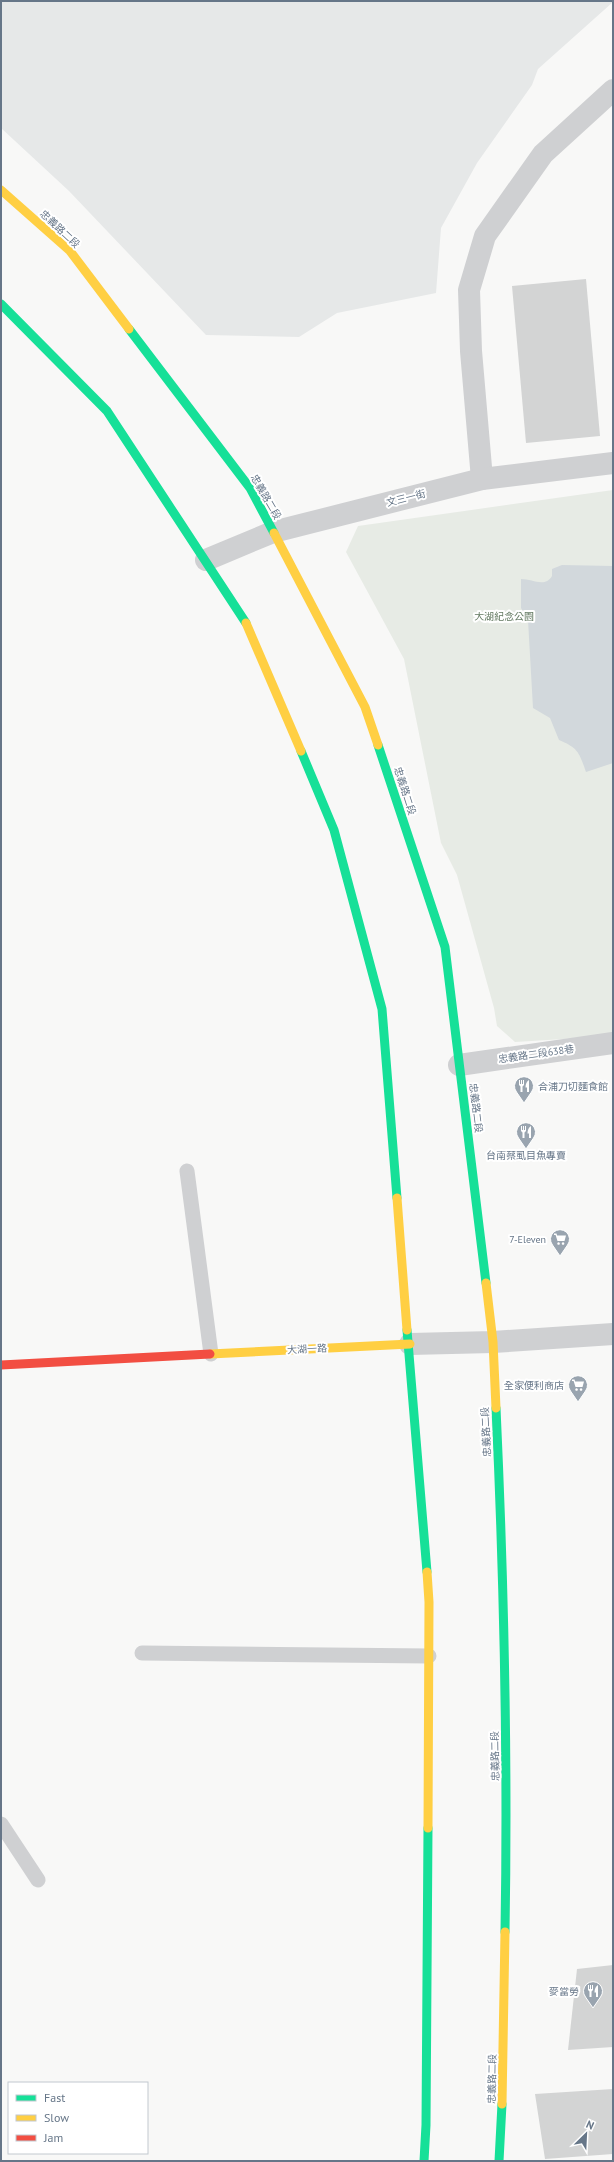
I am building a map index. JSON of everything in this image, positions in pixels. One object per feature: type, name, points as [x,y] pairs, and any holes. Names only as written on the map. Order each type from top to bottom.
[{"type":"street","points":[[482,479],[471,351],[469,290],[485,236],[543,154],[613,90]]},
{"type":"street","name":"忠義路二段","points":[[1,190],[70,251],[250,488],[365,706],[445,947],[493,1342],[503,1560],[507,1826],[502,2107],[499,2161]]},
{"type":"street","points":[[1,304],[107,411],[244,618],[334,830],[382,1009],[410,1344],[429,1602],[426,2118],[424,2161]]},
{"type":"street","name":"文三一街","points":[[206,560],[273,532],[482,479],[613,463]]},
{"type":"street","name":"忠義路二段638巷","points":[[459,1064],[613,1043]]},
{"type":"street","name":"大湖一路","points":[[1,1366],[410,1344],[493,1342],[613,1334]]},
{"type":"lane","points":[[187,1171],[211,1354]]},
{"type":"lane","points":[[142,1653],[429,1656]]},
{"type":"lane","points":[[1,1824],[38,1880]]},
{"type":"shaded area","points":[[1,1],[613,2],[538,69],[532,85],[477,163],[441,228],[436,293],[337,313],[299,337],[206,335],[69,191],[1,128]]},
{"type":"shaded area","points":[[562,565],[613,566],[613,763],[586,772],[582,760],[574,748],[559,740],[550,718],[533,708],[528,620],[521,608],[521,579],[546,582],[552,576],[552,569]]},
{"type":"green space","name":"大湖紀念公園","points":[[613,490],[613,1036],[515,1042],[497,1026],[494,1008],[457,875],[441,843],[404,659],[346,552],[358,526]]},
{"type":"building","points":[[586,279],[600,436],[526,443],[512,286]]},
{"type":"building","name":"麥當勞","points":[[613,1965],[613,2047],[568,2050],[577,1969]]},
{"type":"building","points":[[613,2089],[613,2154],[545,2159],[535,2094]]},
{"type":"traffic: fast","points":[[1,304],[107,411],[246,623]]},
{"type":"traffic: fast","points":[[129,329],[250,488],[274,533]]},
{"type":"traffic: fast","points":[[378,745],[445,947],[486,1283]]},
{"type":"traffic: fast","points":[[301,751],[334,830],[382,1009],[397,1198]]},
{"type":"traffic: fast","points":[[407,1330],[427,1572]]},
{"type":"traffic: fast","points":[[496,1408],[505,1670],[505,1932]]},
{"type":"traffic: fast","points":[[424,2161],[426,2125],[428,1828]]},
{"type":"traffic: fast","points":[[499,2161],[502,2104]]},
{"type":"traffic: slow","points":[[1,190],[70,251],[129,329]]},
{"type":"traffic: slow","points":[[274,533],[365,707],[378,745]]},
{"type":"traffic: slow","points":[[246,623],[301,751]]},
{"type":"traffic: slow","points":[[397,1198],[407,1330]]},
{"type":"traffic: slow","points":[[486,1283],[493,1342],[496,1408]]},
{"type":"traffic: slow","points":[[210,1354],[410,1344]]},
{"type":"traffic: slow","points":[[427,1572],[429,1602],[428,1828]]},
{"type":"traffic: slow","points":[[502,2104],[505,1932]]},
{"type":"traffic: jam","points":[[1,1365],[210,1354]]},
{"type":"place","name":"合浦刀切麵食館","points":[[524,1103]]},
{"type":"place","name":"台南蔡虱目魚專賣","points":[[526,1149]]},
{"type":"place","name":"7-Eleven","points":[[560,1256]]},
{"type":"place","name":"全家便利商店","points":[[578,1402]]},
{"type":"place","name":"麥當勞","points":[[593,2008]]}]
